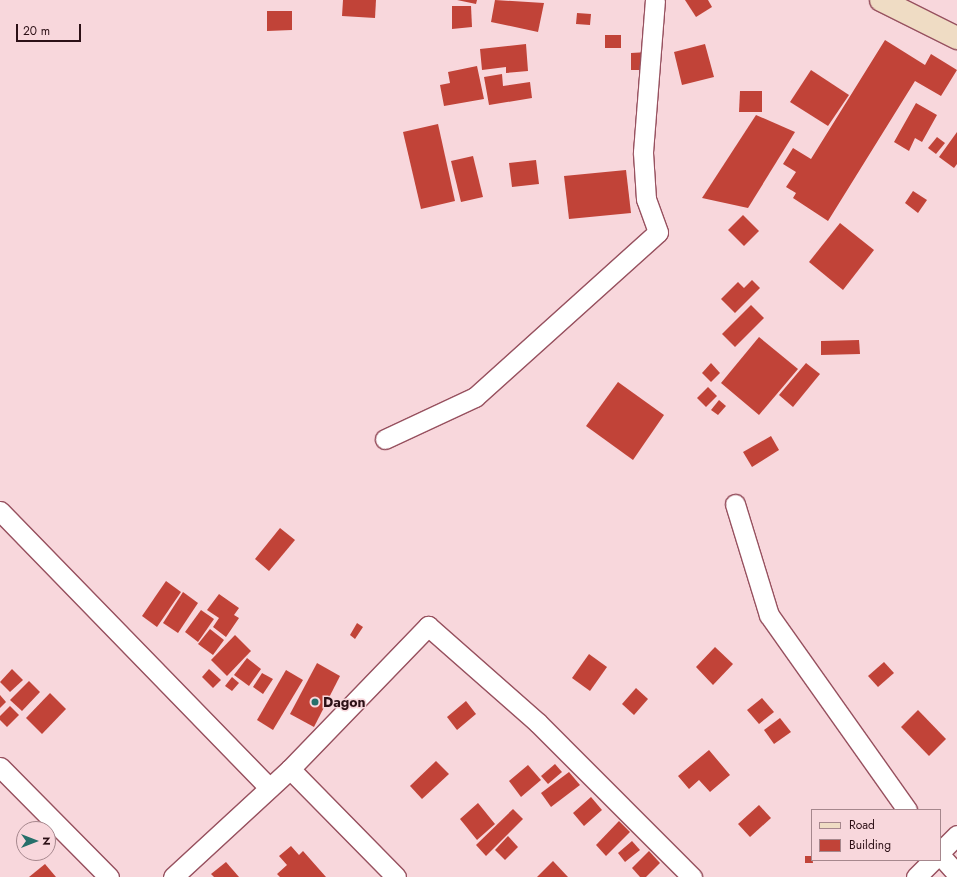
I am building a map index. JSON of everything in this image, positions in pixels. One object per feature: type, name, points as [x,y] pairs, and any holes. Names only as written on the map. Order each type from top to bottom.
[{"type":"main road","points":[[881,0],[957,38]]},
{"type":"street","points":[[385,440],[474,397],[658,232],[646,199],[643,152],[655,0]]},
{"type":"street","points":[[735,504],[769,615],[906,809]]},
{"type":"street","points":[[0,511],[269,788]]},
{"type":"street","points":[[172,877],[290,769],[428,626],[538,723],[692,877]]},
{"type":"street","points":[[0,767],[109,877]]},
{"type":"street","points":[[290,769],[396,877]]},
{"type":"street","points":[[941,853],[957,835]]},
{"type":"street","points":[[941,855],[957,874]]},
{"type":"street","points":[[916,877],[932,861]]},
{"type":"building","points":[[343,0],[376,0],[375,18],[342,16]]},
{"type":"building","points":[[457,0],[477,0],[476,4]]},
{"type":"building","points":[[495,0],[544,3],[538,32],[491,22]]},
{"type":"building","points":[[685,0],[708,0],[712,7],[696,17]]},
{"type":"building","points":[[452,6],[471,6],[472,27],[452,29]]},
{"type":"building","points":[[267,11],[292,11],[292,30],[267,31]]},
{"type":"building","points":[[577,13],[591,14],[590,25],[576,24]]},
{"type":"building","points":[[605,35],[621,35],[621,48],[605,48]]},
{"type":"building","points":[[885,40],[925,65],[931,54],[957,70],[941,96],[915,81],[828,221],[793,198],[796,193],[786,187],[796,172],[783,164],[793,148],[811,159]]},
{"type":"building","points":[[526,44],[528,71],[506,73],[506,67],[482,70],[480,49]]},
{"type":"building","points":[[705,44],[714,77],[682,85],[674,52]]},
{"type":"building","points":[[648,52],[648,70],[631,70],[631,53]]},
{"type":"building","points":[[477,66],[484,99],[444,106],[440,85],[450,83],[448,72]]},
{"type":"building","points":[[811,70],[849,95],[828,126],[790,102]]},
{"type":"building","points":[[502,74],[503,86],[530,82],[532,98],[489,105],[484,77]]},
{"type":"building","points":[[740,91],[762,91],[762,112],[739,112]]},
{"type":"building","points":[[916,103],[937,115],[922,142],[915,138],[909,151],[894,142]]},
{"type":"building","points":[[756,115],[795,132],[748,208],[702,198]]},
{"type":"building","points":[[438,124],[455,201],[421,209],[403,132]]},
{"type":"building","points":[[957,132],[957,164],[954,168],[939,157]]},
{"type":"building","points":[[937,137],[945,143],[936,154],[928,148]]},
{"type":"building","points":[[473,156],[483,197],[461,202],[451,161]]},
{"type":"building","points":[[536,160],[539,184],[512,187],[509,163]]},
{"type":"building","points":[[626,170],[631,213],[569,219],[564,176]]},
{"type":"building","points":[[913,191],[927,200],[918,213],[905,203]]},
{"type":"building","points":[[743,215],[759,231],[744,246],[728,230]]},
{"type":"building","points":[[840,223],[874,250],[843,290],[809,262]]},
{"type":"building","points":[[752,280],[760,288],[735,313],[721,299],[738,282],[744,288]]},
{"type":"building","points":[[751,305],[764,318],[735,347],[722,334]]},
{"type":"building","points":[[759,337],[798,369],[759,415],[721,383]]},
{"type":"building","points":[[859,340],[860,354],[821,355],[821,341]]},
{"type":"building","points":[[711,363],[720,373],[711,382],[702,373]]},
{"type":"building","points":[[806,363],[820,374],[793,407],[779,395]]},
{"type":"building","points":[[618,382],[664,415],[633,460],[586,426]]},
{"type":"building","points":[[708,387],[717,396],[706,407],[697,398]]},
{"type":"building","points":[[719,400],[726,406],[718,415],[711,410]]},
{"type":"building","points":[[771,436],[779,450],[752,467],[743,452]]},
{"type":"building","points":[[280,528],[295,540],[269,571],[255,559]]},
{"type":"building","points":[[166,581],[181,592],[157,627],[142,616]]},
{"type":"building","points":[[183,592],[198,603],[178,633],[163,623]]},
{"type":"building","points":[[219,594],[239,608],[234,615],[239,618],[226,637],[213,627],[219,618],[207,610]]},
{"type":"building","points":[[201,610],[214,619],[198,642],[185,632]]},
{"type":"building","points":[[357,623],[363,627],[355,639],[350,635]]},
{"type":"building","points":[[210,629],[224,640],[213,655],[198,644]]},
{"type":"building","points":[[235,635],[251,651],[227,676],[211,660]]},
{"type":"building","points":[[715,647],[733,664],[713,685],[696,667]]},
{"type":"building","points":[[589,654],[607,667],[590,691],[572,678]]},
{"type":"building","points":[[247,658],[261,669],[249,686],[234,675]]},
{"type":"building","points":[[884,662],[894,673],[878,687],[868,676]]},
{"type":"building","points":[[317,663],[340,676],[314,727],[290,714]]},
{"type":"building","points":[[12,669],[23,680],[10,692],[0,682]]},
{"type":"building","points":[[209,669],[221,680],[213,688],[202,677]]},
{"type":"building","points":[[286,670],[303,680],[273,730],[257,720]]},
{"type":"building","points":[[262,673],[273,679],[263,694],[253,687]]},
{"type":"building","points":[[232,677],[239,683],[232,691],[225,686]]},
{"type":"building","points":[[29,681],[40,692],[22,711],[10,700]]},
{"type":"building","points":[[636,688],[648,699],[634,715],[622,704]]},
{"type":"building","points":[[50,693],[66,709],[42,734],[26,718]]},
{"type":"building","points":[[0,695],[6,702],[0,708]]},
{"type":"building","points":[[762,698],[774,712],[759,724],[747,710]]},
{"type":"building","points":[[466,701],[476,714],[457,730],[447,717]]},
{"type":"building","points":[[10,706],[19,715],[7,727],[0,720],[0,716]]},
{"type":"building","points":[[918,710],[946,739],[929,756],[901,727]]},
{"type":"building","points":[[780,718],[791,732],[774,744],[764,730]]},
{"type":"building","points":[[709,750],[730,775],[710,792],[699,780],[689,789],[678,776]]},
{"type":"building","points":[[436,761],[449,774],[422,799],[410,786]]},
{"type":"building","points":[[555,764],[562,772],[548,784],[541,776]]},
{"type":"building","points":[[528,765],[541,780],[521,797],[509,781]]},
{"type":"building","points":[[569,772],[580,785],[551,807],[541,793]]},
{"type":"building","points":[[591,797],[602,810],[584,826],[573,813]]},
{"type":"building","points":[[478,803],[495,824],[477,840],[460,819]]},
{"type":"building","points":[[759,805],[771,818],[750,837],[738,824]]},
{"type":"building","points":[[513,809],[523,819],[486,856],[476,845]]},
{"type":"building","points":[[619,821],[630,832],[606,856],[596,845]]},
{"type":"building","points":[[508,836],[518,847],[505,860],[495,850]]},
{"type":"building","points":[[632,841],[640,850],[625,862],[618,853]]},
{"type":"building","points":[[291,846],[299,855],[303,851],[326,877],[280,877],[277,874],[287,865],[279,856]]},
{"type":"building","points":[[649,851],[660,863],[646,877],[640,877],[632,868]]},
{"type":"building","points":[[805,856],[811,856],[811,861],[813,861],[813,863],[805,863]]},
{"type":"building","points":[[553,861],[568,877],[537,877]]},
{"type":"building","points":[[226,862],[239,877],[214,877],[211,874]]},
{"type":"building","points":[[45,864],[56,877],[29,877]]},
{"type":"place","name":"Dagon","points":[[315,702]]}]
